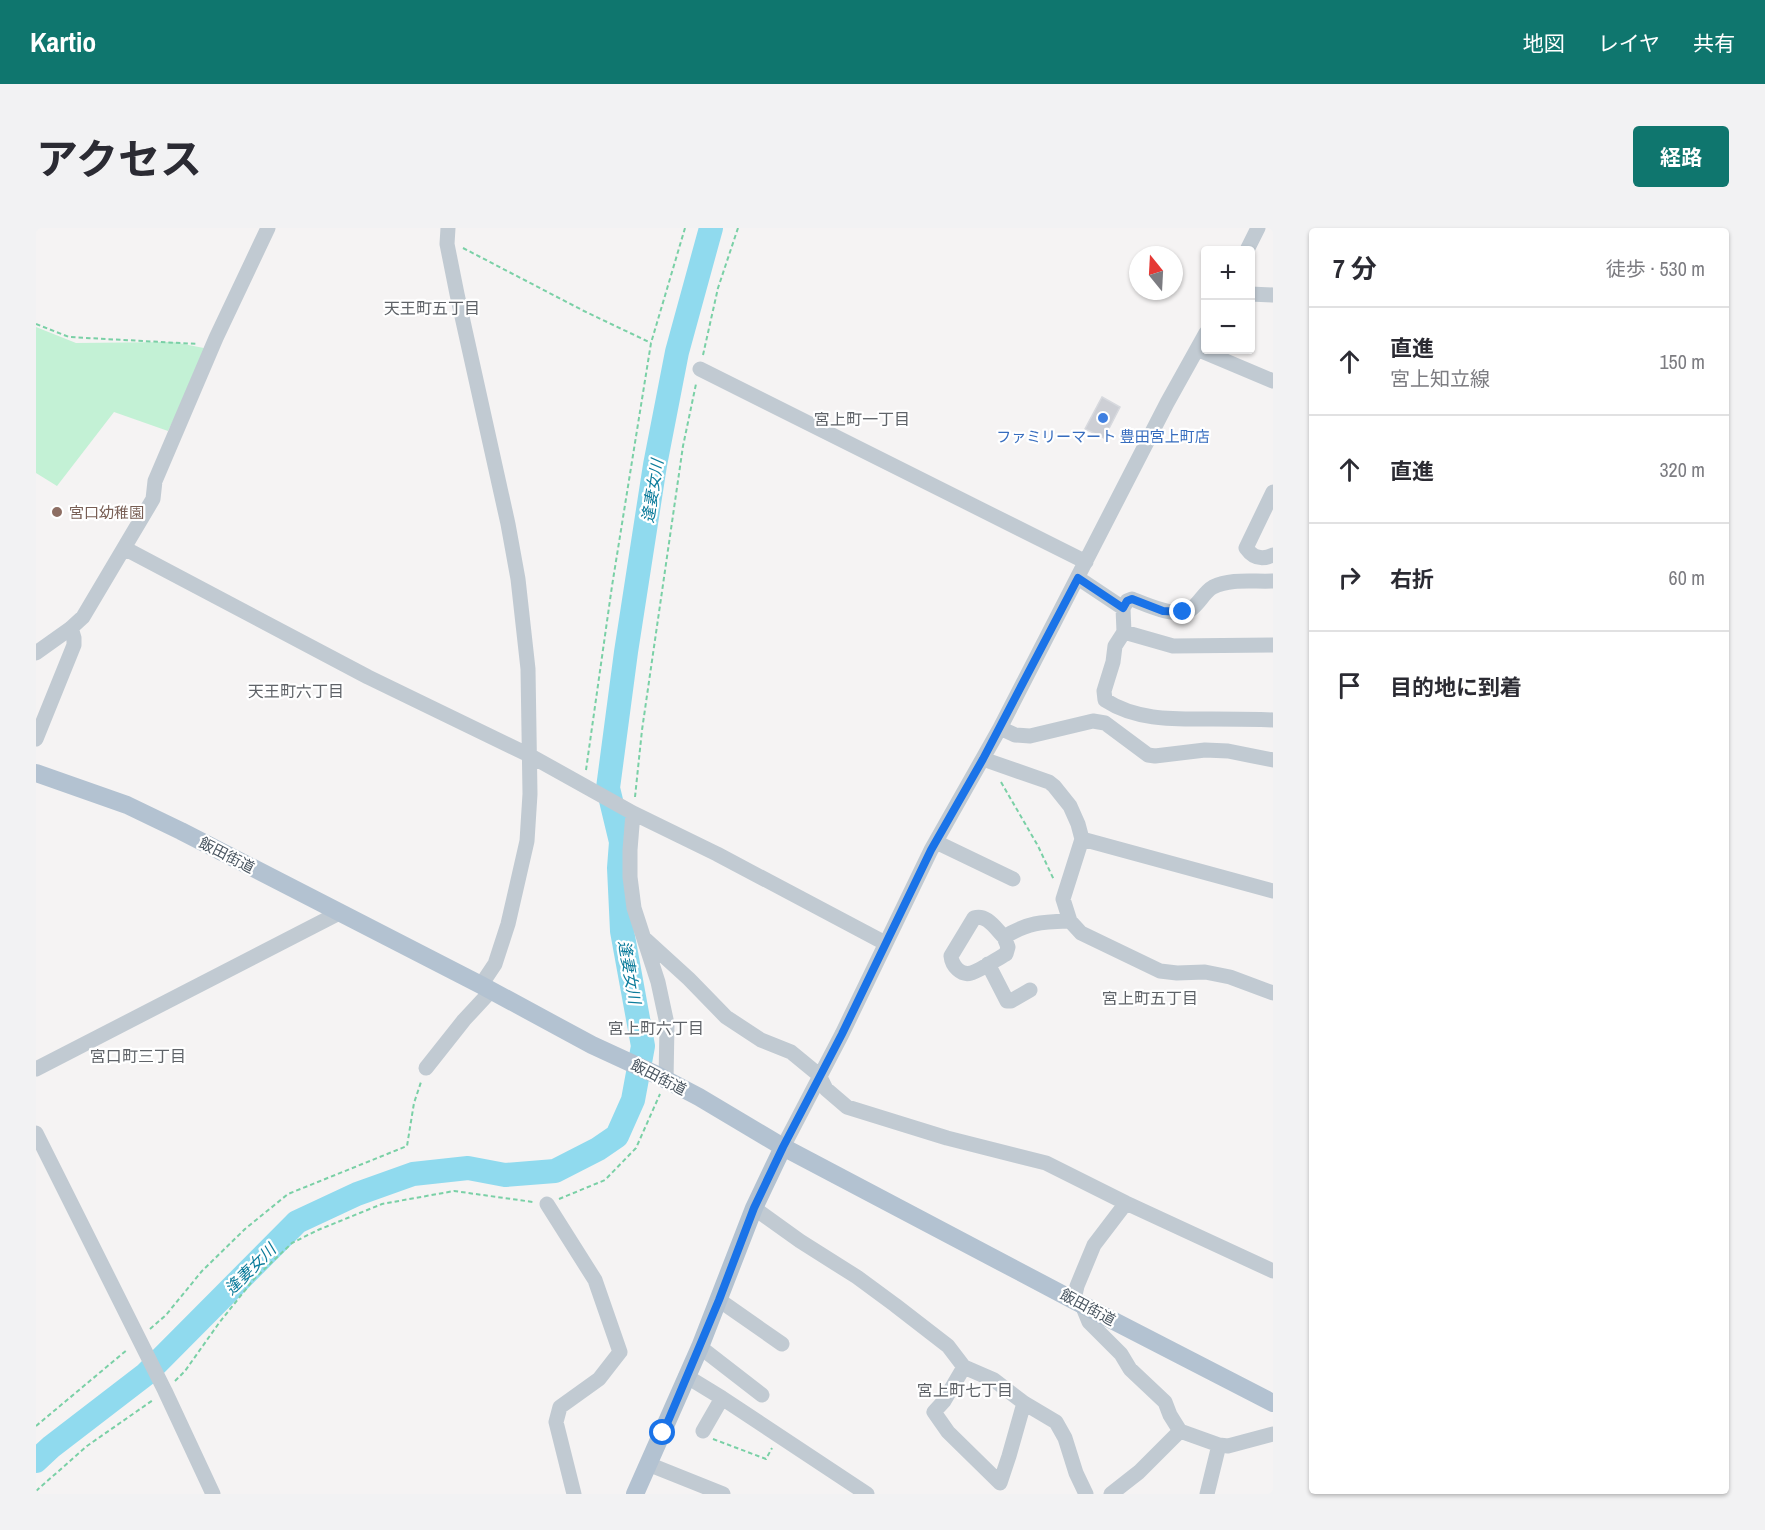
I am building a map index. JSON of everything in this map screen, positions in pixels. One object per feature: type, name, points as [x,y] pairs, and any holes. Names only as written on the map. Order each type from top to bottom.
[{"type":"main road","name":"飯田街道","points":[[36,773],[127,805],[181,831],[592,1045],[699,1097],[783,1147],[1273,1403]]},
{"type":"main road","points":[[635,1494],[700,1347],[754,1208],[783,1147]]},
{"type":"street","points":[[36,652],[83,617],[153,499],[155,481],[213,344],[268,228]]},
{"type":"street","points":[[426,1068],[486,988],[508,924],[530,818],[528,669],[518,579],[447,244],[448,228]]},
{"type":"street","points":[[1249,246],[1258,228]]},
{"type":"street","points":[[1255,294],[1273,295]]},
{"type":"street","points":[[783,1147],[842,1034],[936,842],[1000,728],[1201,342]]},
{"type":"street","points":[[1197,349],[1273,381]]},
{"type":"street","points":[[700,369],[1086,562]]},
{"type":"street","points":[[1273,492],[1246,548],[1251,555],[1263,558],[1273,555]]},
{"type":"street","points":[[124,548],[368,677],[529,754],[630,811],[717,854],[885,943]]},
{"type":"street","points":[[1078,578],[1123,608]]},
{"type":"street","points":[[1273,581],[1233,581],[1212,588],[1189,610],[1183,612],[1163,611],[1132,599],[1127,601],[1123,608],[1124,632],[1115,646],[1113,662],[1104,691],[1105,700],[1112,705],[1164,719],[1273,720]]},
{"type":"street","points":[[36,739],[74,645],[71,628]]},
{"type":"street","points":[[1124,632],[1173,645],[1273,645]]},
{"type":"street","points":[[1000,728],[1015,735],[1030,736],[1094,721],[1105,723],[1148,755],[1205,750],[1228,751],[1273,760]]},
{"type":"street","points":[[983,759],[1054,786],[1075,815],[1082,839],[1063,898],[1070,921],[1081,933],[1160,971],[1205,972],[1230,977],[1273,993]]},
{"type":"street","points":[[630,811],[630,877],[634,908],[658,982],[667,1024],[662,1078]]},
{"type":"street","points":[[1082,839],[1273,891]]},
{"type":"street","points":[[936,842],[1013,879]]},
{"type":"street","points":[[36,1069],[339,913]]},
{"type":"street","points":[[980,916],[985,918],[1004,937],[1008,947],[1006,954],[969,974],[957,969],[952,963],[951,956],[974,918],[980,916]]},
{"type":"street","points":[[1004,937],[1022,926],[1037,922],[1070,921]]},
{"type":"street","points":[[644,938],[735,1024],[761,1040],[791,1052],[819,1075],[826,1089],[847,1107],[947,1138],[1046,1163],[1273,1272]]},
{"type":"street","points":[[988,964],[1007,1001],[1030,990]]},
{"type":"street","points":[[36,1133],[162,1385],[213,1494]]},
{"type":"street","points":[[1126,1203],[1094,1245],[1077,1286],[1078,1302],[1089,1322],[1121,1354],[1130,1369],[1165,1402],[1180,1431],[1220,1445],[1269,1440]]},
{"type":"street","points":[[547,1204],[595,1280],[620,1352],[599,1379],[560,1407],[556,1422],[574,1494]]},
{"type":"street","points":[[754,1208],[800,1241],[857,1276],[948,1346],[964,1367],[994,1380],[1024,1403],[1056,1422],[1065,1438],[1076,1473],[1086,1494]]},
{"type":"street","points":[[719,1300],[782,1344]]},
{"type":"street","points":[[700,1347],[762,1395]]},
{"type":"street","points":[[964,1367],[944,1401],[933,1412],[948,1432],[1000,1483],[1024,1403]]},
{"type":"street","points":[[686,1376],[867,1494]]},
{"type":"street","points":[[706,1434],[722,1398]]},
{"type":"street","points":[[1111,1494],[1139,1472],[1180,1431]]},
{"type":"street","points":[[1207,1494],[1220,1445]]},
{"type":"street","points":[[648,1464],[723,1494]]},
{"type":"path","points":[[587,787],[612,586],[651,343],[685,228]]},
{"type":"path","points":[[630,811],[680,470],[718,288],[738,228]]},
{"type":"path","points":[[447,244],[465,248],[553,296],[651,343]]},
{"type":"path","points":[[36,324],[69,337],[213,344]]},
{"type":"path","points":[[983,759],[999,777],[1038,846],[1063,898]]},
{"type":"path","points":[[36,1426],[142,1345],[202,1271],[238,1236],[288,1194],[406,1146],[414,1103],[426,1068]]},
{"type":"path","points":[[36,1491],[162,1385],[185,1371],[254,1279],[292,1243],[382,1204],[454,1191],[547,1204],[604,1180],[636,1148],[662,1078]]},
{"type":"path","points":[[706,1434],[766,1459],[780,1436]]},
{"type":"green space","points":[[36,327],[76,343],[173,342],[209,349],[168,431],[114,412],[57,486],[36,473]]},
{"type":"building","name":"ファミリーマート 豊田宮上町店","points":[[1102,397],[1120,407],[1104,438],[1085,429]]},
{"type":"waterway","name":"逢妻女川","points":[[36,1461],[146,1374],[297,1222],[357,1194],[413,1174],[468,1168],[505,1175],[555,1171],[598,1149],[617,1136],[633,1100],[643,1046],[622,931],[619,868],[621,842],[608,788],[655,465],[677,352],[711,228]]},
{"type":"place","name":"ファミリーマート 豊田宮上町店","points":[[1103,418]]},
{"type":"place","name":"宮口幼稚園","points":[[57,512]]},
{"type":"district","name":"天王町五丁目","points":[[432,308]]},
{"type":"district","name":"宮上町一丁目","points":[[862,419]]},
{"type":"district","name":"天王町六丁目","points":[[296,691]]},
{"type":"district","name":"宮上町五丁目","points":[[1150,998]]},
{"type":"district","name":"宮上町六丁目","points":[[656,1028]]},
{"type":"district","name":"宮口町三丁目","points":[[138,1056]]},
{"type":"district","name":"宮上町七丁目","points":[[965,1390]]},
{"type":"route","points":[[663,1433],[700,1347],[754,1208],[783,1147],[842,1034],[931,850],[983,759],[1078,578],[1123,608],[1127,601],[1132,599],[1163,611],[1183,612]]}]
